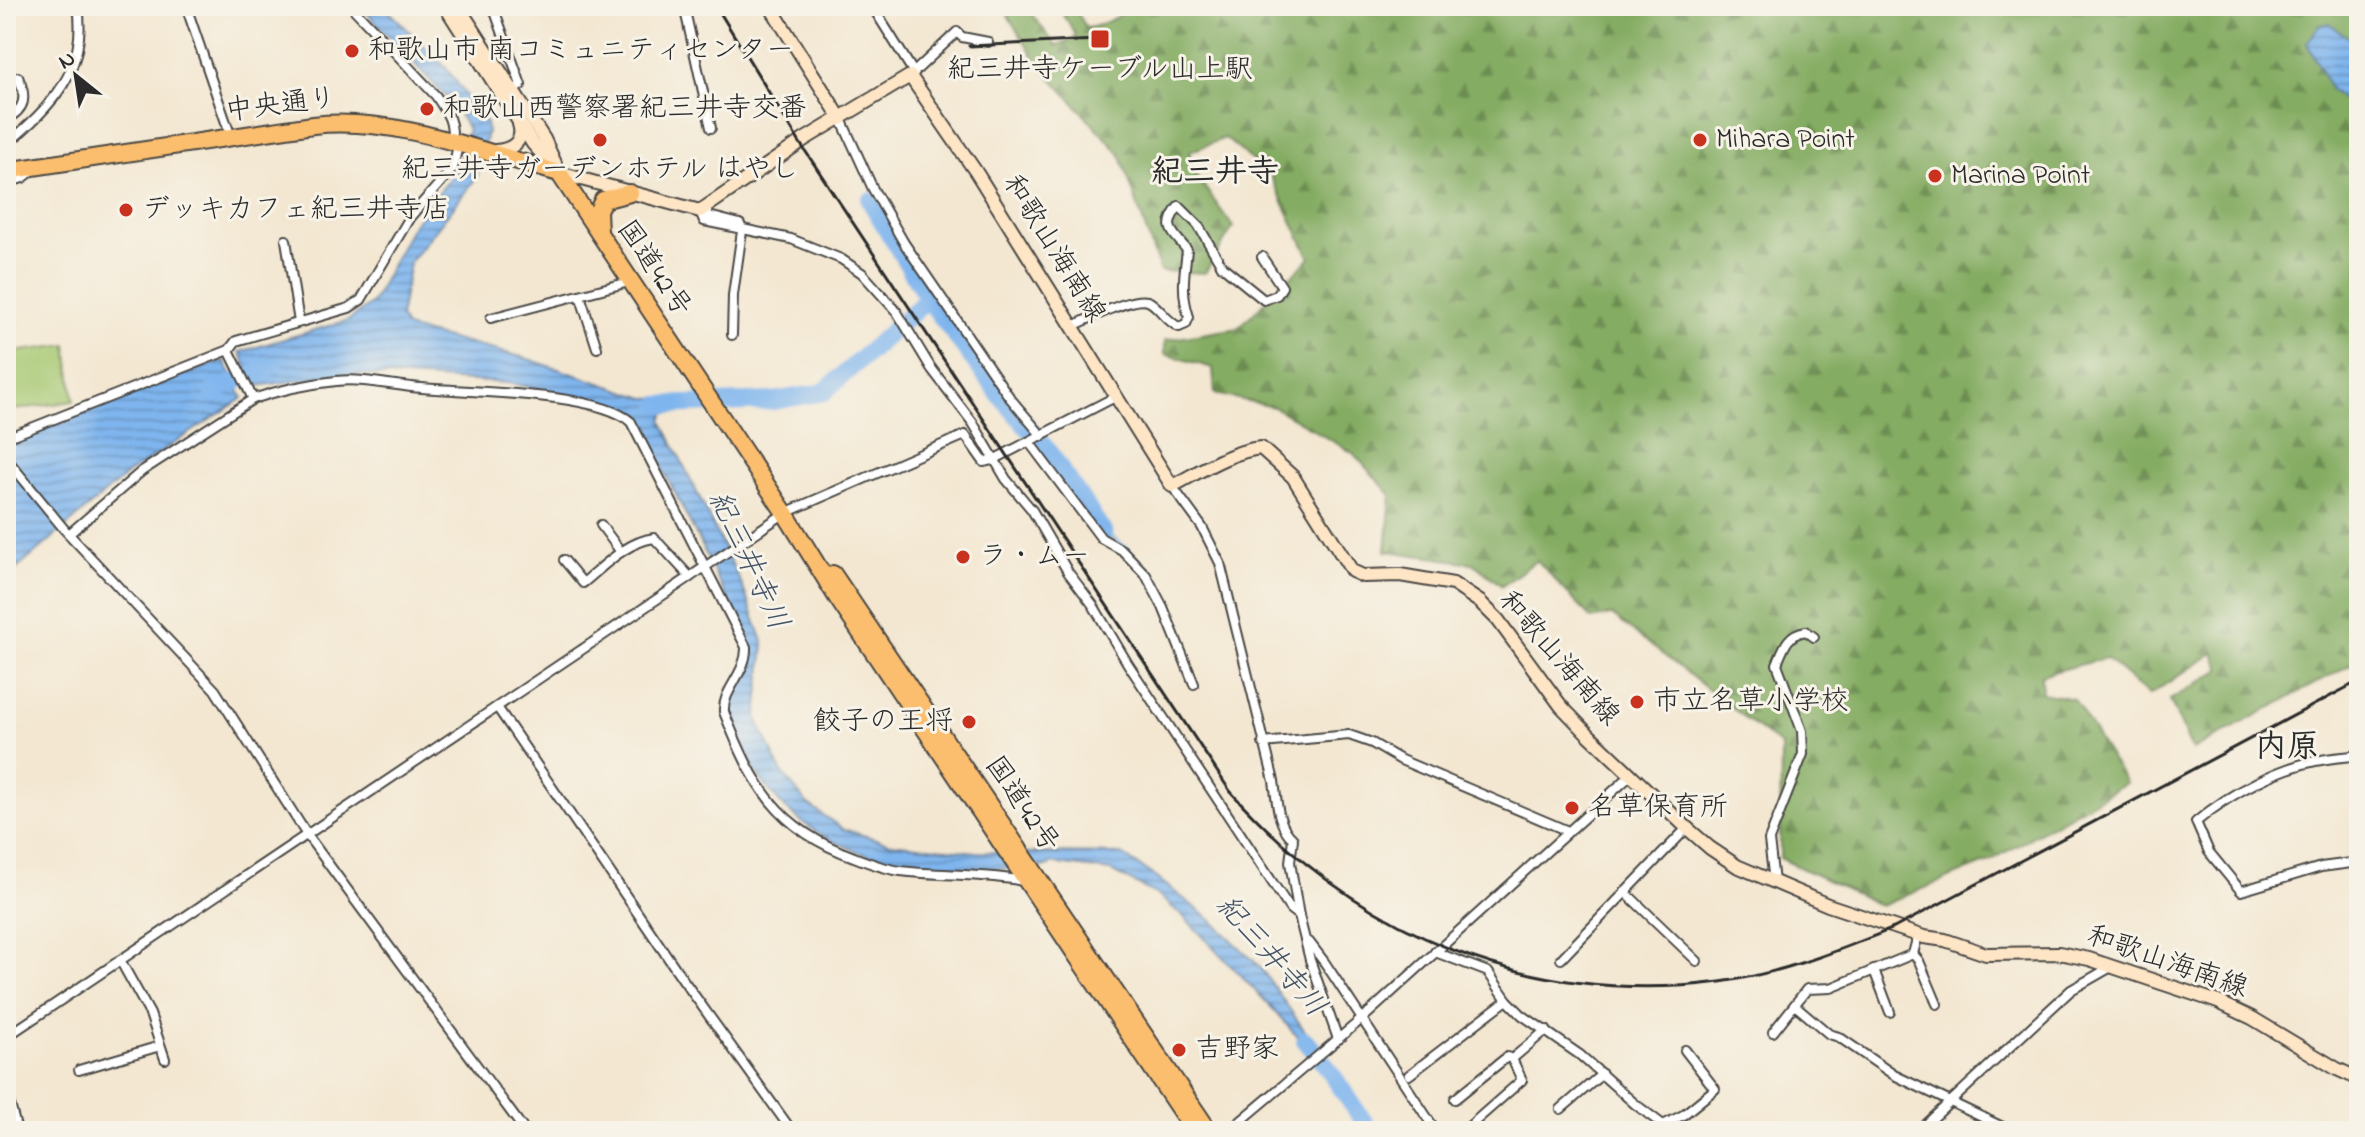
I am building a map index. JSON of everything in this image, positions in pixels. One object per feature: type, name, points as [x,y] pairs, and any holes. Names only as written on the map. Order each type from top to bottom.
[{"type":"highway","name":"中央通り","points":[[6,171],[348,122],[405,129],[559,173]]},
{"type":"highway","name":"国道42号","points":[[559,173],[785,513],[838,599],[1209,1131]]},
{"type":"highway","points":[[600,238],[600,204],[609,197],[630,193]]},
{"type":"highway","name":"国道42号","points":[[1032,879],[1194,1131]]},
{"type":"main road","points":[[445,6],[533,144],[559,173],[703,210],[805,139],[912,74]]},
{"type":"main road","points":[[458,6],[544,139],[559,173]]},
{"type":"main road","points":[[770,6],[841,119]]},
{"type":"main road","name":"和歌山海南線","points":[[912,74],[977,172],[1172,486],[1224,460],[1261,448],[1293,477],[1352,571],[1363,576],[1400,575],[1453,584],[1480,602],[1498,620],[1561,706],[1687,828],[1737,866],[1828,905],[1986,954],[2059,953],[2111,966],[2233,1008],[2359,1079]]},
{"type":"main road","points":[[488,154],[509,149],[520,140],[522,133],[515,116]]},
{"type":"street","points":[[6,145],[54,100],[63,87],[77,50],[78,6]]},
{"type":"street","points":[[6,438],[230,352],[236,341],[349,308],[361,300],[410,217],[453,168],[457,145],[448,113],[436,96],[351,6]]},
{"type":"street","points":[[493,6],[521,85],[513,91]]},
{"type":"street","points":[[684,6],[711,128]]},
{"type":"street","points":[[872,6],[912,74],[957,32],[962,37],[988,42]]},
{"type":"street","points":[[190,7],[231,138]]},
{"type":"street","points":[[6,119],[23,106],[25,97],[18,77]]},
{"type":"street","points":[[841,119],[873,189],[906,246],[1010,398],[1042,436]]},
{"type":"street","points":[[6,183],[23,178],[39,166]]},
{"type":"street","points":[[1073,326],[1137,300],[1149,302],[1172,324],[1179,327],[1186,324],[1189,317],[1182,284],[1187,250],[1169,227],[1169,219],[1179,206],[1198,225],[1222,266],[1264,300],[1277,295],[1282,287],[1262,257]]},
{"type":"street","points":[[703,210],[709,216],[740,224],[742,231],[733,295],[732,335]]},
{"type":"street","points":[[742,231],[791,239],[841,259],[862,273],[897,312],[931,368],[973,423],[993,460],[1032,510],[1051,546],[1093,605],[1128,664],[1290,909],[1299,916]]},
{"type":"street","points":[[286,240],[299,322]]},
{"type":"street","points":[[491,318],[629,282]]},
{"type":"street","points":[[580,295],[597,348]]},
{"type":"street","points":[[230,352],[252,396]]},
{"type":"street","points":[[66,532],[142,471],[252,396],[336,381],[365,381],[532,395],[598,407],[623,415],[631,422],[706,566],[747,653],[736,683],[723,703],[724,712],[751,771],[776,811],[825,847],[898,871],[1032,879]]},
{"type":"street","points":[[6,1040],[12,1033],[785,513],[965,435],[984,462],[993,460],[1117,396]]},
{"type":"street","points":[[1029,442],[1101,538],[1122,550],[1146,575],[1163,607],[1194,684]]},
{"type":"street","points":[[6,458],[66,532],[215,690],[307,835],[525,1131]]},
{"type":"street","points":[[1172,486],[1202,527],[1220,563],[1274,781],[1278,811],[1285,832],[1293,839],[1290,862],[1299,916],[1310,960],[1338,1039]]},
{"type":"street","points":[[601,525],[621,552]]},
{"type":"street","points":[[564,560],[583,583],[621,552],[644,539],[654,538],[690,577]]},
{"type":"street","points":[[1774,882],[1769,840],[1803,754],[1802,731],[1777,664],[1787,640],[1806,631],[1814,637]]},
{"type":"street","points":[[497,707],[684,981],[792,1131]]},
{"type":"street","points":[[1263,743],[1349,735],[1568,831]]},
{"type":"street","points":[[2359,755],[2329,758],[2277,774],[2219,803],[2196,822],[2209,852],[2241,891],[2321,867],[2359,862]]},
{"type":"street","points":[[1229,1131],[1363,1018],[1631,775]]},
{"type":"street","points":[[1561,959],[1687,828]]},
{"type":"street","points":[[1625,892],[1697,961]]},
{"type":"street","points":[[1913,954],[1918,935]]},
{"type":"street","points":[[1306,938],[1363,1018],[1436,1131]]},
{"type":"street","points":[[1435,952],[1488,972],[1507,1000],[1522,1015],[1546,1030],[1667,1128],[1715,1089],[1685,1050]]},
{"type":"street","points":[[1773,1032],[1807,989],[1831,988],[1913,954]]},
{"type":"street","points":[[1913,954],[1937,1004]]},
{"type":"street","points":[[120,960],[150,1014],[165,1059]]},
{"type":"street","points":[[1919,1131],[2071,990],[2111,966]]},
{"type":"street","points":[[1874,970],[1890,1012]]},
{"type":"street","points":[[1409,1075],[1507,1000]]},
{"type":"street","points":[[1796,1006],[1829,1034],[1839,1037],[1894,1075],[2011,1131]]},
{"type":"street","points":[[1512,1059],[1546,1030]]},
{"type":"street","points":[[79,1070],[160,1046]]},
{"type":"street","points":[[1455,1099],[1507,1057],[1512,1059],[1522,1080],[1464,1131]]},
{"type":"street","points":[[1561,1109],[1602,1074]]},
{"type":"street","points":[[6,1089],[17,1131]]},
{"type":"green space","points":[[1016,6],[1026,6],[1056,46],[1076,35],[1058,6],[1074,6],[1086,28],[1109,21],[1128,6],[2359,6],[2359,660],[2192,750],[2170,700],[2221,669],[2214,653],[2149,695],[2106,658],[2041,675],[2042,693],[2074,699],[2126,783],[1988,862],[1881,906],[1780,858],[1781,746],[1612,615],[1591,619],[1537,560],[1502,586],[1473,563],[1386,551],[1391,495],[1353,453],[1274,407],[1215,394],[1213,368],[1165,354],[1165,340],[1238,328],[1310,258],[1270,175],[1225,138],[1189,152],[1196,175],[1233,227],[1205,273],[1160,271],[1120,154],[1038,63],[1008,16],[1008,11]]},
{"type":"green space","points":[[67,345],[74,401],[6,411],[6,353]]},
{"type":"water","points":[[360,6],[384,6],[447,69],[486,123],[487,132],[477,177],[410,262],[400,317],[406,328],[522,357],[645,398],[680,397],[685,411],[665,413],[662,421],[741,583],[764,644],[757,719],[781,771],[807,804],[843,829],[889,843],[976,852],[1121,854],[1210,919],[1260,967],[1318,1050],[1310,1052],[1185,918],[1158,895],[1111,871],[1051,863],[1049,866],[1009,869],[967,869],[926,867],[886,860],[848,848],[813,830],[782,805],[752,765],[730,709],[753,653],[635,415],[620,406],[508,383],[349,374],[256,386],[240,352],[349,320],[372,303],[412,226],[456,171],[468,129],[452,103]]},
{"type":"water","points":[[2329,23],[2359,46],[2359,114],[2331,90],[2307,43],[2319,26]]},
{"type":"water","points":[[224,360],[243,398],[126,475],[6,578],[6,448],[40,429]]},
{"type":"waterway","points":[[870,201],[928,299],[1003,399],[1050,453],[1104,533]]},
{"type":"waterway","points":[[659,405],[774,401],[824,392],[928,299]]},
{"type":"waterway","name":"紀三井寺川","points":[[213,391],[274,365]]},
{"type":"waterway","points":[[1104,533],[1120,543],[1145,567],[1184,646]]},
{"type":"waterway","name":"紀三井寺川","points":[[1305,1040],[1370,1131]]},
{"type":"railway","points":[[716,6],[800,143],[1230,791],[1280,841],[1333,884],[1390,920],[1451,949],[1514,970],[1580,983],[1649,987],[1720,982],[1787,967],[1894,928],[2359,681]]},
{"type":"railway","points":[[969,46],[1098,40]]},
{"type":"place","name":"紀三井寺ケーブル山上駅","points":[[1100,39]]},
{"type":"place","name":"和歌山市 南コミュニティセンター","points":[[352,51]]},
{"type":"place","name":"和歌山西警察署紀三井寺交番","points":[[427,109]]},
{"type":"place","name":"紀三井寺ガーデンホテル はやし","points":[[600,140]]},
{"type":"place","name":"Mihara Point","points":[[1700,140]]},
{"type":"place","name":"Marina Point","points":[[1935,176]]},
{"type":"place","name":"デッキカフェ紀三井寺店","points":[[126,210]]},
{"type":"place","name":"ラ・ムー","points":[[963,557]]},
{"type":"place","name":"市立名草小学校","points":[[1637,702]]},
{"type":"place","name":"餃子の王将","points":[[969,722]]},
{"type":"place","name":"名草保育所","points":[[1572,808]]},
{"type":"place","name":"吉野家","points":[[1179,1050]]},
{"type":"district","name":"紀三井寺","points":[[1215,173]]},
{"type":"district","name":"内原","points":[[2287,748]]}]
